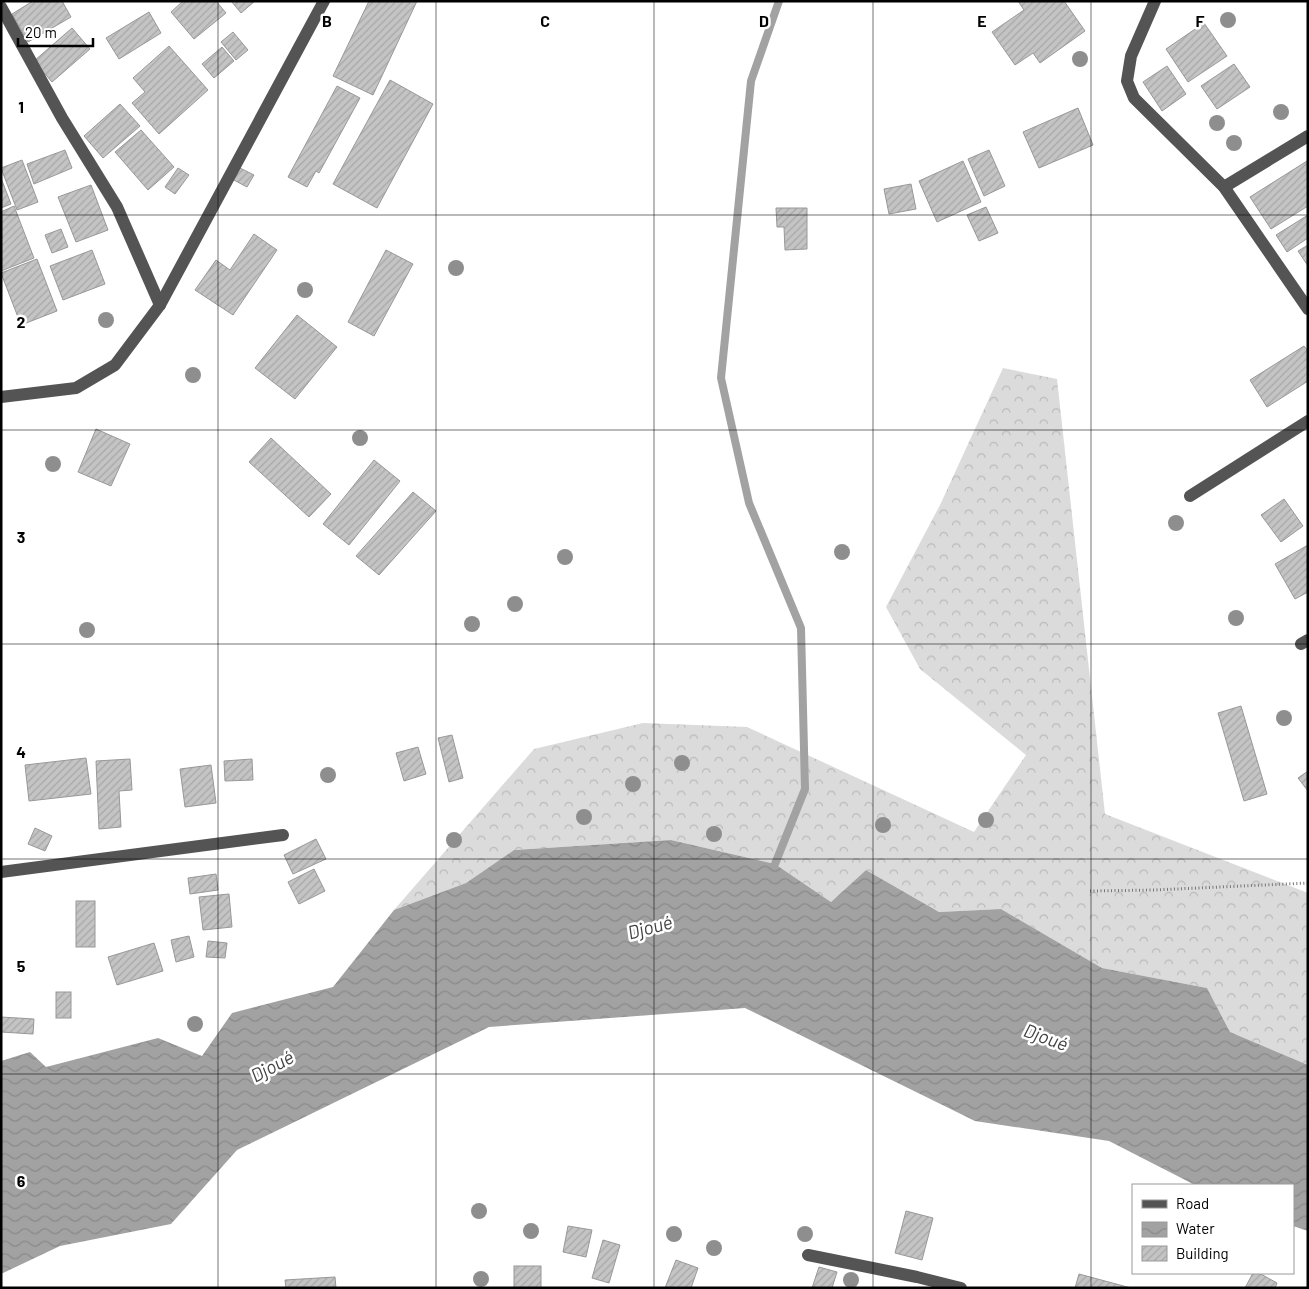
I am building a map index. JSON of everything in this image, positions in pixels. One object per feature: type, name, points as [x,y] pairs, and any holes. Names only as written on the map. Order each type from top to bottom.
[{"type":"street","points":[[1,397],[76,388],[114,365],[160,306],[324,1]]},
{"type":"street","points":[[1155,1],[1131,56],[1127,81],[1134,98],[1224,187],[1308,308]]},
{"type":"street","points":[[1,7],[62,118],[117,208],[160,306]]},
{"type":"street","points":[[1224,187],[1308,136]]},
{"type":"street","points":[[1190,496],[1308,421]]},
{"type":"street","points":[[1,872],[284,835]]},
{"type":"street","points":[[808,1256],[916,1277],[961,1288]]},
{"type":"path","points":[[1090,891],[1308,884]]},
{"type":"green space","points":[[1003,368],[1057,379],[1105,814],[1308,893],[1308,1065],[1230,1032],[1207,988],[1102,968],[1001,909],[939,912],[866,870],[831,902],[775,864],[671,840],[514,850],[466,883],[394,910],[534,749],[643,723],[747,727],[974,832],[1026,755],[920,669],[886,607],[940,505]]},
{"type":"water","name":"Djoué","points":[[671,840],[775,864],[831,902],[866,870],[939,912],[1001,909],[1102,968],[1207,988],[1230,1032],[1308,1065],[1308,1231],[1294,1226],[1294,1184],[1193,1184],[1109,1141],[975,1121],[745,1008],[489,1027],[237,1150],[171,1224],[60,1246],[1,1274],[1,1061],[30,1052],[46,1067],[158,1038],[202,1056],[232,1013],[333,987],[394,910],[466,883],[514,850]]},
{"type":"building","points":[[33,1],[62,1],[71,17],[28,42],[12,14]]},
{"type":"building","points":[[183,1],[216,1],[226,13],[194,39],[171,12]]},
{"type":"building","points":[[231,1],[255,1],[241,13]]},
{"type":"building","points":[[369,1],[417,1],[373,95],[333,76]]},
{"type":"building","points":[[1018,1],[1064,1],[1085,31],[1040,63],[1033,53],[1015,65],[992,32],[1024,10]]},
{"type":"building","points":[[149,12],[161,33],[119,59],[106,38]]},
{"type":"building","points":[[1204,23],[1227,56],[1188,82],[1166,49]]},
{"type":"building","points":[[72,28],[90,49],[52,82],[34,61]]},
{"type":"building","points":[[233,32],[248,50],[236,60],[221,42]]},
{"type":"building","points":[[169,46],[208,90],[159,134],[132,103],[145,92],[133,78]]},
{"type":"building","points":[[222,47],[234,61],[214,78],[202,64]]},
{"type":"building","points":[[1234,64],[1250,87],[1217,109],[1201,86]]},
{"type":"building","points":[[1167,66],[1186,94],[1162,111],[1143,82]]},
{"type":"building","points":[[390,80],[433,104],[377,208],[333,184]]},
{"type":"building","points":[[337,86],[360,98],[319,173],[316,171],[307,187],[288,177]]},
{"type":"building","points":[[120,104],[140,126],[103,158],[84,136]]},
{"type":"building","points":[[1078,108],[1093,145],[1039,168],[1023,132]]},
{"type":"building","points":[[141,130],[174,167],[148,190],[115,152]]},
{"type":"building","points":[[65,150],[72,168],[34,184],[27,164]]},
{"type":"building","points":[[989,150],[1005,186],[984,196],[968,159]]},
{"type":"building","points":[[22,160],[38,202],[17,210],[1,168]]},
{"type":"building","points":[[963,161],[981,202],[937,222],[919,181]]},
{"type":"building","points":[[1307,161],[1308,206],[1271,229],[1250,197]]},
{"type":"building","points":[[236,166],[254,175],[247,187],[230,178]]},
{"type":"building","points":[[178,168],[189,175],[175,194],[165,187]]},
{"type":"building","points":[[1,178],[11,204],[1,208]]},
{"type":"building","points":[[911,184],[916,209],[889,214],[884,189]]},
{"type":"building","points":[[91,185],[108,230],[76,242],[58,197]]},
{"type":"building","points":[[14,206],[34,258],[1,271],[1,212]]},
{"type":"building","points":[[986,207],[998,233],[979,241],[967,215]]},
{"type":"building","points":[[776,208],[807,208],[807,249],[785,250],[784,227],[777,227]]},
{"type":"building","points":[[1308,215],[1308,238],[1287,252],[1276,235]]},
{"type":"building","points":[[61,229],[68,247],[52,253],[45,235]]},
{"type":"building","points":[[254,234],[277,250],[233,315],[195,290],[216,260],[230,270]]},
{"type":"building","points":[[1308,245],[1308,266],[1298,251]]},
{"type":"building","points":[[92,250],[105,284],[63,300],[50,266]]},
{"type":"building","points":[[386,250],[413,264],[374,336],[348,322]]},
{"type":"building","points":[[37,259],[57,311],[21,325],[1,273]]},
{"type":"building","points":[[297,315],[337,347],[295,399],[255,368]]},
{"type":"building","points":[[1304,346],[1308,351],[1308,381],[1267,407],[1250,380]]},
{"type":"building","points":[[96,429],[130,444],[111,486],[78,472]]},
{"type":"building","points":[[271,438],[331,494],[309,517],[249,462]]},
{"type":"building","points":[[374,460],[400,481],[349,545],[323,524]]},
{"type":"building","points":[[413,492],[436,511],[379,575],[356,556]]},
{"type":"building","points":[[1284,499],[1303,526],[1281,542],[1261,515]]},
{"type":"building","points":[[1308,545],[1308,592],[1295,599],[1275,564]]},
{"type":"building","points":[[1241,706],[1267,794],[1244,801],[1218,713]]},
{"type":"building","points":[[452,735],[463,778],[449,782],[438,738]]},
{"type":"building","points":[[418,747],[426,774],[404,781],[396,753]]},
{"type":"building","points":[[86,758],[91,794],[29,801],[25,765]]},
{"type":"building","points":[[130,759],[132,790],[119,791],[121,827],[99,829],[96,761]]},
{"type":"building","points":[[252,759],[253,780],[225,781],[224,761]]},
{"type":"building","points":[[211,765],[216,803],[185,807],[180,769]]},
{"type":"building","points":[[1308,771],[1308,791],[1298,778]]},
{"type":"building","points":[[35,828],[52,836],[45,851],[28,844]]},
{"type":"building","points":[[316,839],[326,859],[293,874],[284,855]]},
{"type":"building","points":[[314,869],[325,891],[299,904],[288,882]]},
{"type":"building","points":[[216,874],[218,890],[190,894],[188,878]]},
{"type":"building","points":[[229,894],[232,927],[203,930],[199,897]]},
{"type":"building","points":[[76,901],[95,901],[95,947],[76,947]]},
{"type":"building","points":[[189,936],[194,957],[176,962],[171,940]]},
{"type":"building","points":[[208,941],[227,943],[225,958],[206,957]]},
{"type":"building","points":[[154,943],[163,971],[117,985],[108,957]]},
{"type":"building","points":[[56,992],[71,992],[71,1018],[56,1018]]},
{"type":"building","points":[[1,1017],[34,1019],[33,1034],[1,1032]]},
{"type":"building","points":[[906,1211],[933,1218],[922,1260],[895,1253]]},
{"type":"building","points":[[568,1226],[592,1230],[586,1257],[563,1252]]},
{"type":"building","points":[[603,1240],[620,1245],[609,1283],[592,1278]]},
{"type":"building","points":[[676,1260],[698,1268],[691,1288],[665,1288]]},
{"type":"building","points":[[514,1266],[541,1266],[541,1288],[514,1288]]},
{"type":"building","points":[[819,1267],[837,1272],[832,1288],[812,1288]]},
{"type":"building","points":[[1079,1274],[1131,1288],[1075,1288]]},
{"type":"building","points":[[1252,1274],[1261,1274],[1277,1283],[1275,1288],[1245,1288]]},
{"type":"building","points":[[335,1277],[336,1288],[286,1288],[285,1280]]},
{"type":"waterway","points":[[775,864],[805,789],[801,628],[749,503],[721,378],[751,81],[779,1]]}]
